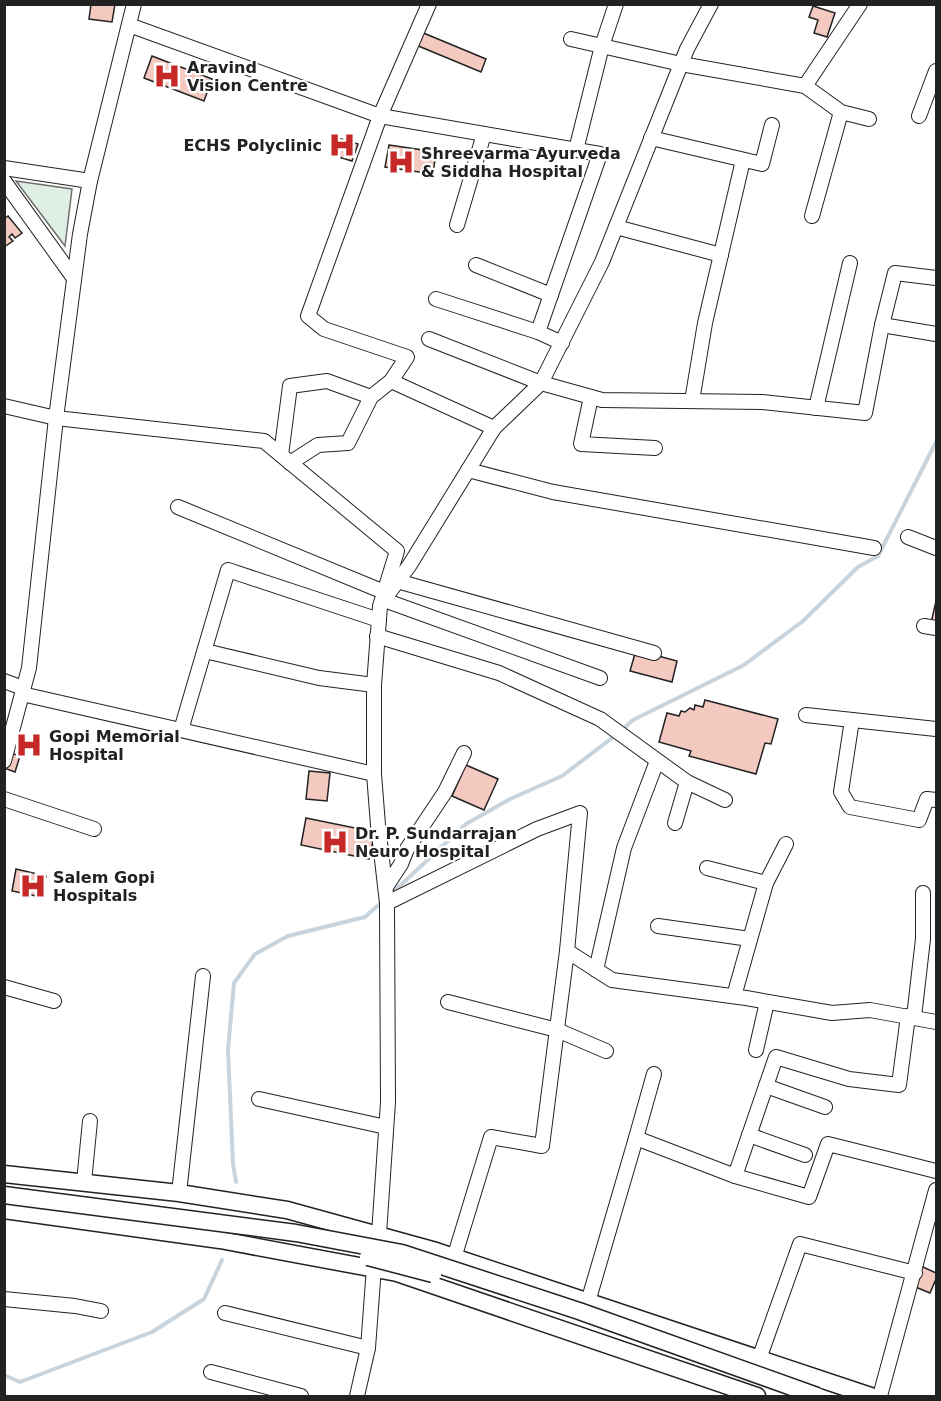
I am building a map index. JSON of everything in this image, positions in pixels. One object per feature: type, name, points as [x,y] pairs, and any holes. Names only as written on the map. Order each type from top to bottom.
[{"type":"main road","points":[[4,1174],[179,1193],[287,1210],[379,1234],[871,1396]]},
{"type":"main road","points":[[4,1195],[296,1233],[402,1253],[579,1311],[817,1396]]},
{"type":"main road","points":[[4,1203],[177,1222],[366,1256],[449,1278],[794,1396]]},
{"type":"main road","points":[[4,1210],[220,1240],[374,1267],[422,1280],[757,1396]]},
{"type":"main road","points":[[374,1267],[379,1234]]},
{"type":"street","points":[[4,761],[28,668],[73,277],[90,181],[134,4]]},
{"type":"street","points":[[285,459],[318,446],[348,443],[371,398],[391,381],[407,357],[324,329],[308,316],[380,116],[429,4]]},
{"type":"street","points":[[576,150],[602,46],[616,4]]},
{"type":"street","points":[[383,599],[397,581],[494,428],[542,383],[602,262],[681,64],[711,4]]},
{"type":"street","points":[[805,86],[860,4]]},
{"type":"street","points":[[129,25],[380,116],[600,154],[538,332]]},
{"type":"street","points":[[571,39],[681,64],[805,86],[841,112],[869,119]]},
{"type":"street","points":[[919,116],[936,70]]},
{"type":"street","points":[[812,216],[841,112]]},
{"type":"street","points":[[651,138],[762,164],[772,125]]},
{"type":"street","points":[[457,225],[484,134]]},
{"type":"street","points":[[692,401],[705,323],[743,160]]},
{"type":"street","points":[[4,168],[90,181]]},
{"type":"street","points":[[4,181],[73,277]]},
{"type":"street","points":[[616,227],[721,255]]},
{"type":"street","points":[[816,408],[850,263]]},
{"type":"street","points":[[476,265],[551,295]]},
{"type":"street","points":[[429,339],[542,383],[602,400],[762,402],[864,413],[895,273],[936,278]]},
{"type":"street","points":[[436,300],[538,332],[562,343]]},
{"type":"street","points":[[882,325],[936,334]]},
{"type":"street","points":[[285,459],[290,386],[327,381],[371,398]]},
{"type":"street","points":[[391,381],[494,428]]},
{"type":"street","points":[[591,397],[581,444],[654,448]]},
{"type":"street","points":[[4,406],[56,418],[264,441],[397,551],[378,620],[374,685],[374,774],[386,896],[388,1102],[379,1234]]},
{"type":"street","points":[[468,470],[553,492],[633,504],[874,548]]},
{"type":"street","points":[[178,507],[383,599],[600,678]]},
{"type":"street","points":[[908,537],[936,548]]},
{"type":"street","points":[[181,730],[228,570],[378,620]]},
{"type":"street","points":[[397,581],[654,653]]},
{"type":"street","points":[[377,636],[499,673],[600,719],[687,782],[725,800]]},
{"type":"street","points":[[204,651],[319,678],[374,685]]},
{"type":"street","points":[[4,681],[22,691],[374,774]]},
{"type":"street","points":[[806,715],[936,729]]},
{"type":"street","points":[[852,720],[841,792],[850,807],[919,820],[927,799],[936,800]]},
{"type":"street","points":[[386,896],[407,849],[441,798],[464,753]]},
{"type":"street","points":[[596,970],[624,848],[657,761]]},
{"type":"street","points":[[675,823],[687,782]]},
{"type":"street","points":[[4,799],[94,829]]},
{"type":"street","points":[[386,896],[537,829],[580,813],[567,951],[542,1146],[491,1137],[454,1258]]},
{"type":"street","points":[[734,996],[766,883],[786,844]]},
{"type":"street","points":[[707,868],[766,883]]},
{"type":"street","points":[[735,1176],[776,1057],[849,1079],[899,1085],[911,1017],[929,940],[923,893]]},
{"type":"street","points":[[658,926],[750,939]]},
{"type":"street","points":[[567,951],[612,980],[832,1012],[870,1010],[936,1022]]},
{"type":"street","points":[[179,1193],[203,976]]},
{"type":"street","points":[[4,987],[54,1000]]},
{"type":"street","points":[[448,1002],[557,1030],[606,1051]]},
{"type":"street","points":[[756,1050],[767,1002]]},
{"type":"street","points":[[588,1302],[654,1074]]},
{"type":"street","points":[[766,1086],[825,1107]]},
{"type":"street","points":[[259,1099],[386,1127]]},
{"type":"street","points":[[84,1182],[90,1121]]},
{"type":"street","points":[[749,1135],[805,1155]]},
{"type":"street","points":[[636,1138],[735,1176],[808,1197],[828,1144],[936,1171]]},
{"type":"street","points":[[880,1396],[915,1273],[930,1245],[936,1190]]},
{"type":"street","points":[[759,1359],[800,1244],[915,1273]]},
{"type":"street","points":[[357,1396],[368,1348],[374,1267]]},
{"type":"street","points":[[4,1299],[101,1311]]},
{"type":"street","points":[[225,1313],[368,1348]]},
{"type":"street","points":[[211,1372],[301,1396]]},
{"type":"green space","points":[[16,181],[72,189],[65,246]]},
{"type":"building","points":[[91,4],[115,4],[112,22],[89,19]]},
{"type":"building","points":[[813,6],[835,13],[827,37],[814,33],[818,20],[809,17]]},
{"type":"building","points":[[421,32],[486,59],[481,72],[416,45]]},
{"type":"building","points":[[152,56],[212,79],[204,101],[144,78]]},
{"type":"building","points":[[338,138],[358,144],[352,161],[332,155]]},
{"type":"building","points":[[389,145],[436,152],[433,174],[385,167]]},
{"type":"building","points":[[8,216],[22,233],[15,238],[12,234],[9,237],[13,241],[4,247],[4,219]]},
{"type":"building","points":[[936,601],[936,625],[931,623]]},
{"type":"building","points":[[636,650],[677,661],[672,682],[630,671]]},
{"type":"building","points":[[705,700],[778,719],[771,744],[765,743],[756,774],[689,756],[691,751],[659,742],[667,713],[679,716],[681,711],[685,712],[690,708],[694,710],[695,705],[703,707]]},
{"type":"building","points":[[4,751],[20,756],[15,772],[4,768]]},
{"type":"building","points":[[466,765],[498,779],[484,810],[452,796]]},
{"type":"building","points":[[309,771],[330,773],[327,801],[306,799]]},
{"type":"building","points":[[306,818],[375,832],[369,859],[301,845]]},
{"type":"building","points":[[16,869],[46,876],[41,897],[12,891]]},
{"type":"building","points":[[921,1266],[936,1273],[930,1293],[913,1286]]},
{"type":"waterway","points":[[622,730],[633,720],[744,665],[803,621],[858,567],[878,556],[936,442]]},
{"type":"waterway","points":[[389,896],[466,824],[510,799],[562,776],[616,735]]},
{"type":"waterway","points":[[236,1182],[233,1164],[228,1050],[234,983],[255,954],[288,936],[365,917],[384,900]]},
{"type":"waterway","points":[[4,1375],[20,1382],[152,1332],[204,1299],[222,1260]]},
{"type":"place","name":"Aravind Vision Centre","points":[[167,76]]},
{"type":"place","name":"ECHS Polyclinic","points":[[342,145]]},
{"type":"place","name":"Shreevarma Ayurveda & Siddha Hospital","points":[[401,162]]},
{"type":"place","name":"Gopi Memorial Hospital","points":[[29,745]]},
{"type":"place","name":"Dr. P. Sundarrajan Neuro Hospital","points":[[335,842]]},
{"type":"place","name":"Salem Gopi Hospitals","points":[[33,886]]}]
